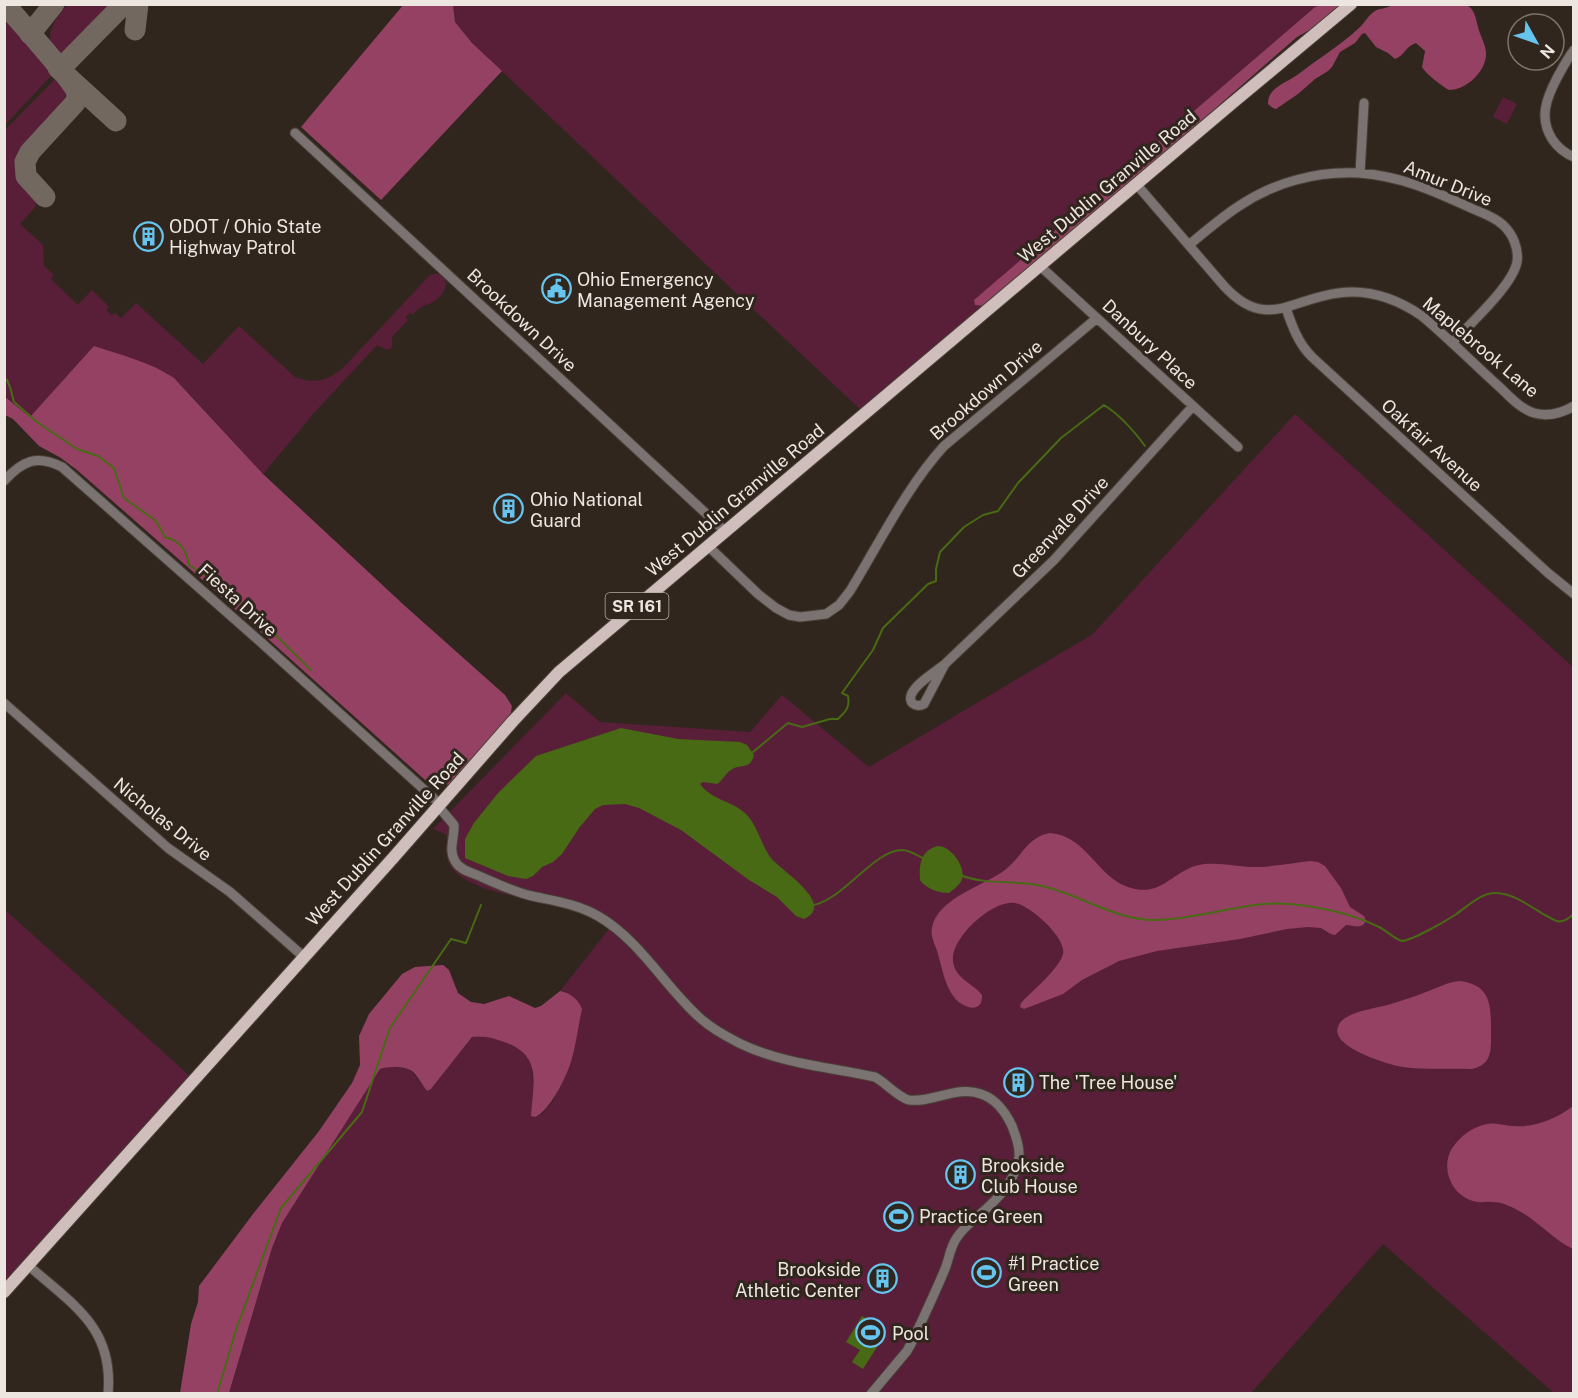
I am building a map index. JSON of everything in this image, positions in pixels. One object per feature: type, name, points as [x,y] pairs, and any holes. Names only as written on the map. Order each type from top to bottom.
[{"type":"main road","name":"West Dublin Granville Road","points":[[4,1292],[559,672],[1351,4]]},
{"type":"street","points":[[1574,50],[1554,83],[1544,110],[1545,123],[1551,138],[1559,148],[1574,157]]},
{"type":"street","points":[[1360,173],[1364,103]]},
{"type":"street","name":"Brookdown Drive","points":[[295,133],[726,531]]},
{"type":"street","name":"Amur Drive","points":[[1188,244],[1235,207],[1268,189],[1296,180],[1315,176],[1360,173],[1413,183],[1490,217],[1505,226],[1512,236],[1517,251],[1516,263],[1509,280],[1452,343]]},
{"type":"street","name":"Maplebrook Lane","points":[[1137,185],[1224,286],[1239,301],[1248,306],[1271,310],[1286,308],[1336,293],[1354,292],[1377,295],[1415,311],[1527,410],[1540,414],[1552,414],[1573,407]]},
{"type":"street","name":"Danbury Place","points":[[1040,266],[1238,447]]},
{"type":"street","name":"Oakfair Avenue","points":[[1286,308],[1300,343],[1318,364],[1574,594]]},
{"type":"street","name":"Brookdown Drive","points":[[708,546],[776,608],[789,615],[800,617],[826,614],[839,605],[850,591],[910,491],[944,446],[1097,318]]},
{"type":"street","name":"Greenvale Drive","points":[[945,664],[924,704],[914,705],[910,697],[913,691],[945,664],[1054,560],[1193,406]]},
{"type":"street","name":"Fiesta Drive","points":[[4,481],[19,466],[27,463],[45,460],[62,467],[273,653],[439,805],[454,825],[453,856],[460,867],[515,890],[569,904],[604,920],[640,950],[709,1026],[746,1046],[771,1055],[875,1077],[906,1099],[919,1100],[972,1091],[987,1097],[1002,1110],[1008,1118],[1017,1142],[1019,1155],[1016,1167],[998,1196],[964,1228],[956,1239],[910,1346],[872,1394]]},
{"type":"street","name":"Nicholas Drive","points":[[4,703],[168,848],[230,892],[304,957]]},
{"type":"street","points":[[28,1265],[70,1302],[98,1333],[109,1368],[108,1394]]},
{"type":"shaded area","points":[[404,4],[453,5],[455,22],[472,43],[502,71],[381,200],[301,127]]},
{"type":"shaded area","points":[[1454,4],[1468,6],[1472,10],[1486,50],[1483,67],[1474,79],[1462,87],[1449,90],[1427,73],[1422,67],[1425,51],[1416,43],[1395,59],[1376,47],[1365,33],[1355,43],[1340,52],[1328,71],[1298,94],[1276,109],[1268,104],[1271,93],[1275,89],[1345,40],[1375,11],[1392,5]]},
{"type":"shaded area","points":[[67,5],[121,5],[73,55],[63,59],[53,48],[50,36],[53,25]]},
{"type":"shaded area","points":[[453,5],[1321,5],[1315,7],[975,300],[975,305],[984,306],[862,411],[472,43],[455,22]]},
{"type":"shaded area","points":[[1341,5],[1313,28],[1297,37],[984,306],[975,305],[974,300],[1315,7]]},
{"type":"shaded area","points":[[5,18],[52,73],[5,125]]},
{"type":"shaded area","points":[[56,78],[65,92],[65,99],[61,107],[27,144],[18,160],[18,176],[37,201],[35,207],[20,224],[43,245],[44,266],[54,275],[51,279],[78,305],[92,290],[109,307],[106,310],[121,318],[136,303],[203,364],[239,326],[295,377],[314,381],[332,376],[343,368],[430,275],[439,274],[446,281],[443,293],[436,300],[406,317],[408,320],[392,337],[392,348],[387,350],[377,345],[313,414],[263,474],[181,385],[165,372],[29,417],[5,396],[5,130]]},
{"type":"shaded area","points":[[1503,97],[1517,104],[1507,124],[1493,117]]},
{"type":"shaded area","points":[[94,346],[145,363],[174,378],[263,474],[505,695],[512,706],[510,718],[453,782],[439,786],[425,780],[77,470],[39,446],[13,419],[5,415],[4,396],[30,417]]},
{"type":"shaded area","points":[[1295,414],[1573,667],[1573,1393],[1554,1393],[1383,1244],[1251,1393],[229,1394],[272,1248],[282,1223],[380,1069],[385,1066],[410,1069],[427,1091],[472,1037],[486,1036],[511,1044],[525,1053],[532,1065],[533,1083],[541,1115],[553,1101],[571,1063],[566,992],[560,991],[609,929],[569,908],[500,893],[468,881],[456,873],[449,863],[447,835],[433,829],[566,693],[600,722],[750,732],[782,695],[869,767],[1093,634]]},
{"type":"shaded area","points":[[621,728],[678,739],[740,742],[747,745],[754,755],[750,763],[734,768],[717,784],[703,782],[700,784],[710,794],[746,814],[754,824],[771,858],[810,896],[814,905],[812,913],[804,919],[796,916],[777,897],[749,880],[681,830],[639,808],[625,804],[603,805],[595,809],[562,854],[526,879],[508,876],[465,858],[465,839],[474,823],[498,793],[536,756]]},
{"type":"shaded area","points":[[1050,833],[1073,841],[1117,882],[1139,890],[1157,887],[1186,870],[1202,864],[1259,867],[1318,862],[1325,866],[1341,888],[1350,907],[1364,916],[1366,921],[1360,926],[1346,925],[1335,935],[1321,928],[1308,927],[1157,951],[1119,961],[1082,980],[1063,994],[1024,1009],[1020,1007],[1021,1003],[1056,966],[1063,954],[1063,947],[1054,931],[1038,916],[1022,905],[1006,903],[996,907],[975,922],[958,942],[954,952],[954,967],[961,977],[982,995],[976,1007],[971,1008],[962,1004],[951,993],[944,977],[932,935],[936,918],[952,901],[1005,870],[1030,843]]},
{"type":"shaded area","points":[[938,846],[948,849],[960,863],[962,869],[961,881],[949,893],[933,890],[920,880],[922,858],[932,848]]},
{"type":"shaded area","points":[[4,909],[191,1077],[4,1286]]},
{"type":"shaded area","points":[[443,965],[449,970],[458,993],[471,1002],[484,1004],[509,996],[535,1008],[560,991],[576,1000],[582,1009],[574,1049],[569,1068],[557,1093],[541,1114],[531,1116],[534,1082],[530,1062],[525,1054],[516,1048],[488,1037],[472,1037],[427,1091],[409,1069],[387,1067],[380,1069],[282,1223],[272,1248],[229,1393],[180,1393],[191,1324],[198,1302],[199,1286],[319,1131],[352,1083],[360,1065],[359,1036],[369,1014],[402,974],[415,967]]},
{"type":"shaded area","points":[[1460,981],[1478,987],[1487,998],[1489,1005],[1491,1050],[1487,1060],[1479,1067],[1429,1069],[1396,1066],[1351,1048],[1338,1034],[1340,1023],[1352,1015]]},
{"type":"shaded area","points":[[1573,1106],[1573,1249],[1514,1208],[1500,1203],[1469,1200],[1462,1196],[1451,1183],[1447,1167],[1448,1158],[1454,1145],[1466,1133],[1494,1123],[1511,1126],[1538,1124]]},
{"type":"shaded area","points":[[862,1316],[872,1322],[867,1330],[882,1339],[863,1369],[852,1362],[860,1350],[846,1342]]},
{"type":"waterway","points":[[4,378],[10,387],[14,402],[37,422],[77,449],[98,456],[114,468],[124,498],[156,521],[165,537],[179,544],[189,565],[238,600],[311,670]]},
{"type":"waterway","points":[[753,752],[788,723],[802,727],[838,719],[841,716],[848,704],[848,696],[842,693],[873,650],[883,628],[928,584],[936,581],[940,552],[964,527],[983,515],[998,511],[1018,483],[1061,438],[1104,405],[1116,414],[1145,446]]},
{"type":"waterway","points":[[814,905],[826,901],[871,865],[892,852],[903,850],[925,859]]},
{"type":"waterway","points":[[960,875],[979,880],[1037,885],[1066,893],[1109,911],[1139,919],[1172,919],[1257,905],[1301,905],[1358,918],[1402,941],[1436,926],[1479,898],[1495,893],[1515,898],[1557,921],[1564,921],[1574,914]]},
{"type":"waterway","points":[[217,1394],[236,1330],[281,1208],[362,1112],[390,1028],[451,939],[466,943],[481,905]]},
{"type":"taxiway","points":[[5,4],[57,64],[77,94],[75,103],[30,152],[25,162],[26,176],[45,197]]},
{"type":"taxiway","points":[[30,34],[54,4]]},
{"type":"taxiway","points":[[116,121],[58,68],[65,64],[124,4]]},
{"type":"taxiway","points":[[135,30],[138,4]]},
{"type":"place","name":"ODOT / Ohio State Highway Patrol","points":[[148,236]]},
{"type":"place","name":"Ohio Emergency Management Agency","points":[[556,289]]},
{"type":"place","name":"Ohio National Guard","points":[[509,509]]},
{"type":"place","name":"The 'Tree House'","points":[[1018,1082]]},
{"type":"place","name":"Brookside Club House","points":[[960,1175]]},
{"type":"place","name":"Practice Green","points":[[898,1216]]},
{"type":"place","name":"#1 Practice Green","points":[[987,1273]]},
{"type":"place","name":"Brookside Athletic Center","points":[[882,1279]]},
{"type":"place","name":"Pool","points":[[871,1333]]}]
